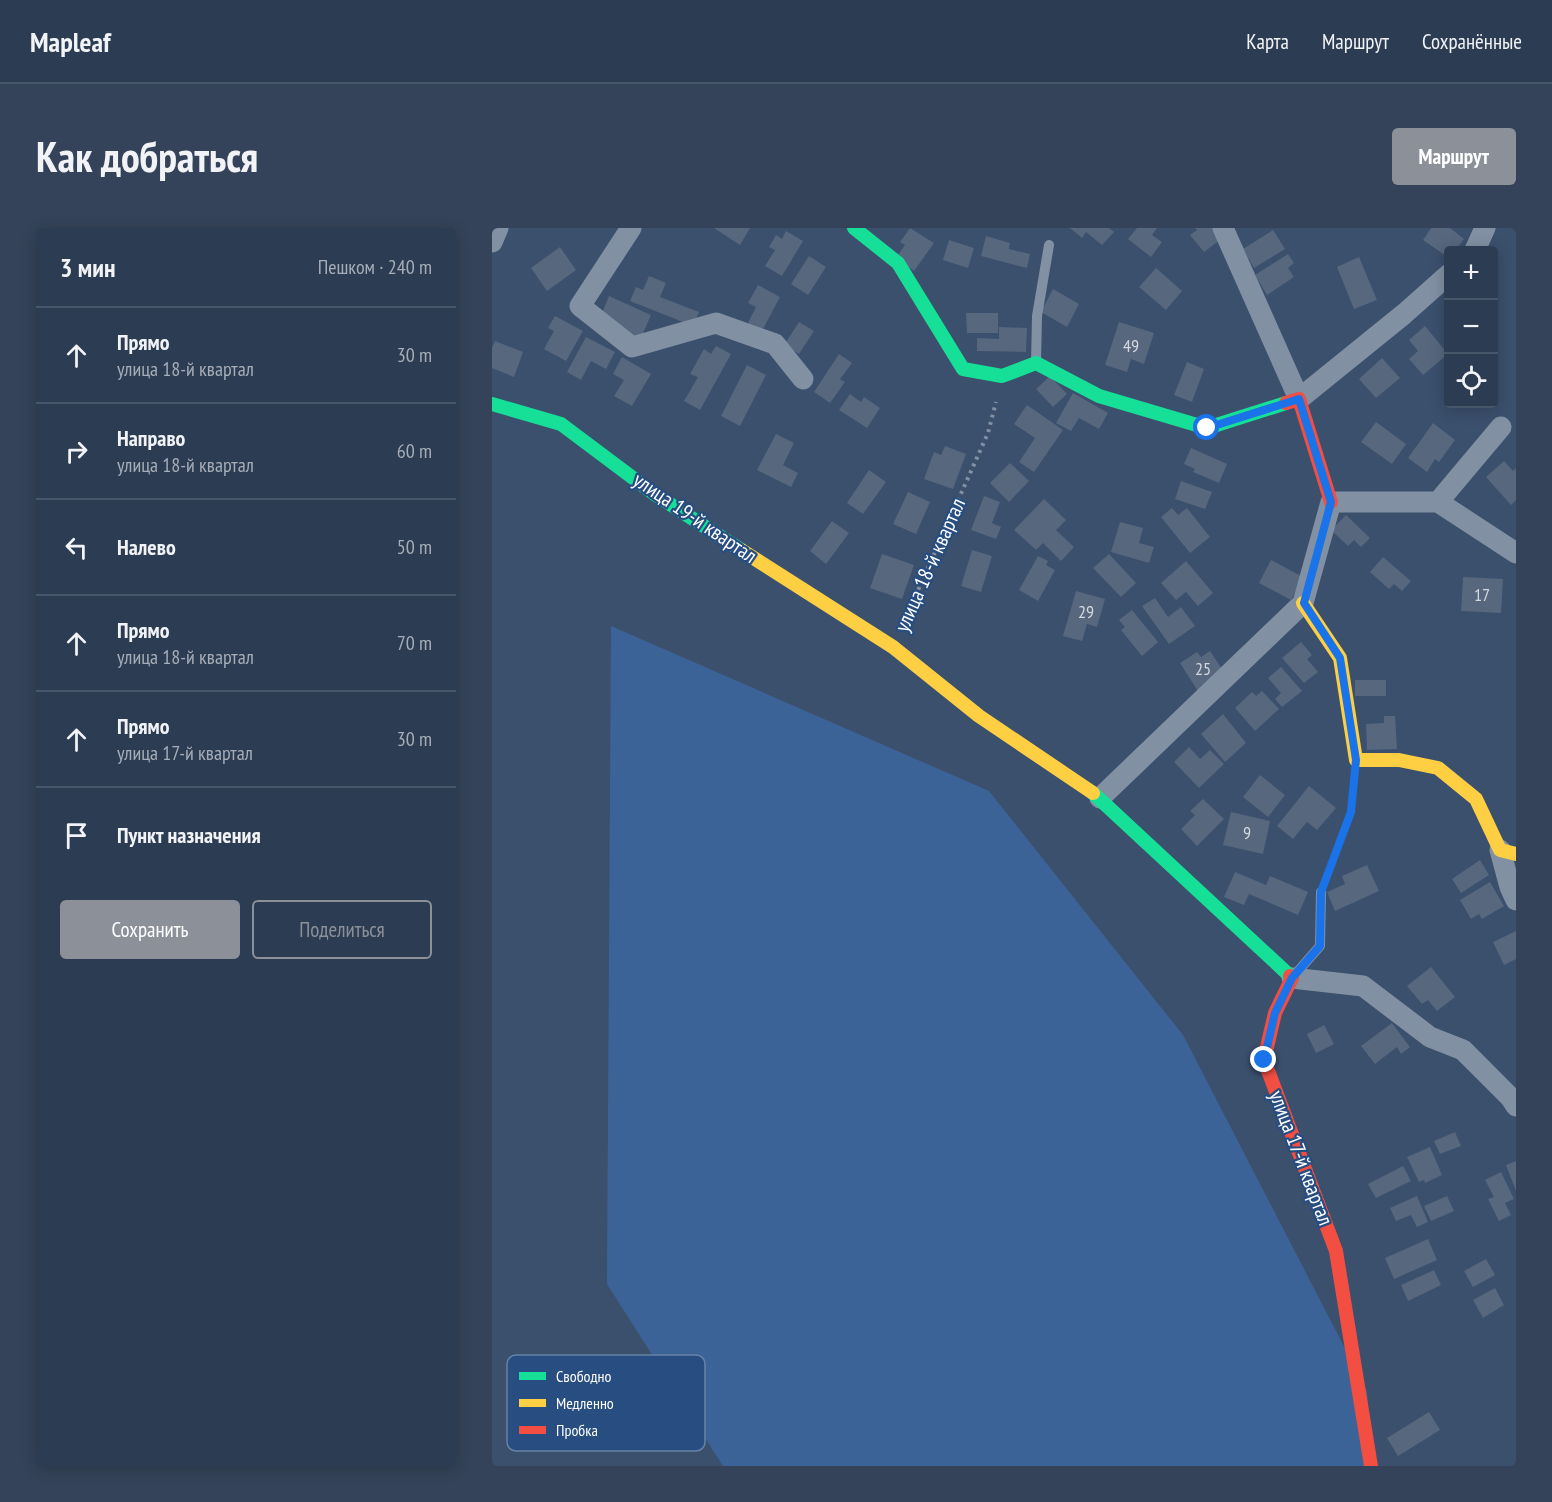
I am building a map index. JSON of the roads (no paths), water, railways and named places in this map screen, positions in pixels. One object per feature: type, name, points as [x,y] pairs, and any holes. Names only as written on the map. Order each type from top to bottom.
[{"type":"street","points":[[492,242],[498,228]]},
{"type":"street","points":[[631,228],[580,306],[632,348],[716,322],[775,344],[803,379]]},
{"type":"street","points":[[854,228],[898,263],[963,369],[1002,376],[1036,363],[1099,396],[1207,428],[1299,399],[1444,278]]},
{"type":"street","points":[[1100,798],[1304,603],[1331,502],[1299,399],[1223,228]]},
{"type":"street","points":[[1477,246],[1485,228]]},
{"type":"street","name":"улица 19-й квартал","points":[[492,404],[561,424],[653,493],[893,647]]},
{"type":"street","points":[[1438,502],[1501,427]]},
{"type":"street","points":[[1331,502],[1438,502],[1516,553]]},
{"type":"street","points":[[1304,603],[1340,658],[1356,760],[1399,760],[1438,768],[1476,799],[1508,852],[1510,887],[1516,900]]},
{"type":"street","name":"улица 18-й квартал","points":[[893,647],[979,716],[1100,798],[1292,978]]},
{"type":"street","points":[[1292,978],[1363,986],[1430,1037],[1463,1050],[1510,1097],[1516,1106]]},
{"type":"street","name":"улица 17-й квартал","points":[[1292,978],[1275,1013],[1264,1060],[1336,1251],[1371,1466]]},
{"type":"lane","points":[[1036,363],[1037,316],[1049,245]]},
{"type":"lane","points":[[1292,978],[1320,946],[1321,892]]}]
